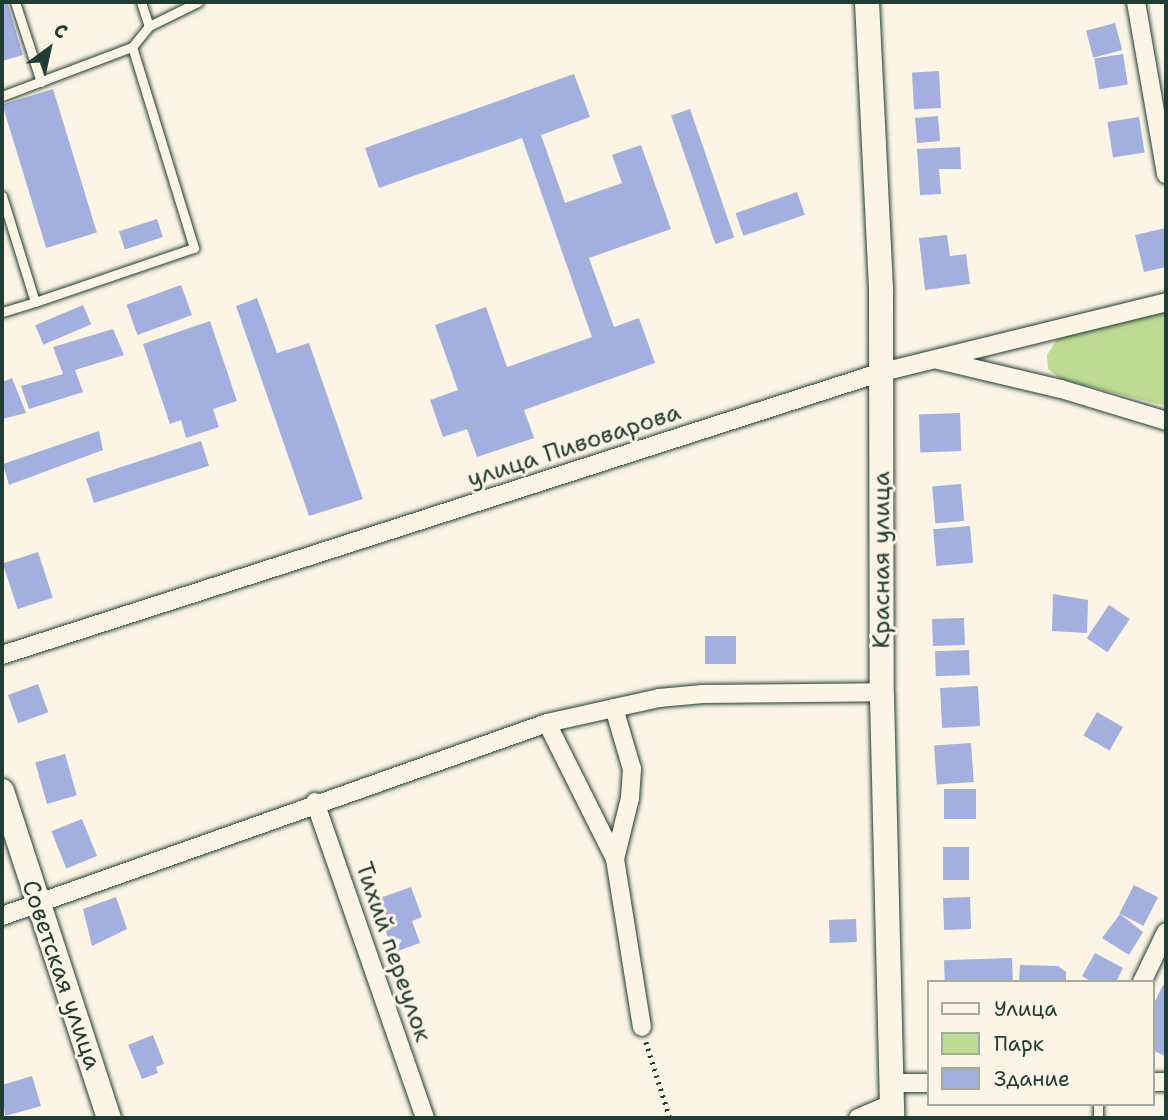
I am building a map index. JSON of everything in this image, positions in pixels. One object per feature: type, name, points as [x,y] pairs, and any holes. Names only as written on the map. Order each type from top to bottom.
[{"type":"street","name":"Красная улица","points":[[867,2],[882,373],[882,692],[892,1102]]},
{"type":"street","points":[[1136,2],[1166,174]]},
{"type":"street","name":"улица Пивоварова","points":[[2,655],[882,373],[1166,302]]},
{"type":"street","points":[[934,359],[1061,389],[1166,421]]},
{"type":"street","points":[[2,916],[36,906],[314,802],[547,723],[614,708],[703,694],[882,692]]},
{"type":"street","points":[[614,708],[632,769],[630,798],[615,859]]},
{"type":"street","points":[[547,723],[615,859],[642,1027]]},
{"type":"street","name":"Советская улица","points":[[2,791],[36,906],[109,1118]]},
{"type":"street","name":"Тихий переулок","points":[[314,802],[425,1118]]},
{"type":"street","points":[[1143,980],[1166,932]]},
{"type":"street","points":[[858,1118],[926,1084]]},
{"type":"lane","points":[[15,2],[41,82]]},
{"type":"lane","points":[[141,2],[149,26]]},
{"type":"lane","points":[[2,96],[132,47],[149,26],[198,2]]},
{"type":"lane","points":[[2,312],[194,248],[132,47]]},
{"type":"lane","points":[[2,197],[35,302]]},
{"type":"path","points":[[642,1027],[670,1118]]},
{"type":"green space","points":[[1166,312],[1166,406],[1061,379],[1048,369],[1047,355],[1058,338]]},
{"type":"building","points":[[2,2],[7,2],[23,55],[2,61]]},
{"type":"building","points":[[1115,23],[1122,50],[1093,58],[1086,31]]},
{"type":"building","points":[[1123,54],[1128,85],[1099,89],[1094,59]]},
{"type":"building","points":[[939,71],[941,108],[914,109],[912,72]]},
{"type":"building","points":[[574,74],[590,117],[541,135],[565,203],[622,183],[612,155],[641,145],[671,229],[589,258],[614,327],[639,318],[655,363],[524,410],[534,438],[477,457],[467,429],[443,437],[430,400],[458,390],[435,325],[486,307],[507,367],[592,337],[522,138],[379,188],[365,148]]},
{"type":"building","points":[[53,89],[97,232],[46,248],[2,104]]},
{"type":"building","points":[[690,109],[734,238],[715,244],[671,116]]},
{"type":"building","points":[[938,116],[940,141],[917,143],[915,118]]},
{"type":"building","points":[[1139,117],[1145,153],[1113,158],[1107,122]]},
{"type":"building","points":[[960,147],[961,169],[939,169],[941,194],[920,195],[917,149]]},
{"type":"building","points":[[797,192],[805,215],[743,236],[736,213]]},
{"type":"building","points":[[157,219],[163,237],[125,249],[119,231]]},
{"type":"building","points":[[1166,228],[1166,267],[1144,272],[1135,235]]},
{"type":"building","points":[[947,235],[950,256],[966,254],[970,284],[925,290],[919,238]]},
{"type":"building","points":[[181,285],[192,315],[137,335],[126,305]]},
{"type":"building","points":[[257,298],[277,353],[309,343],[363,499],[309,516],[236,306]]},
{"type":"building","points":[[83,305],[91,324],[43,345],[35,325]]},
{"type":"building","points":[[210,321],[237,401],[213,409],[219,427],[186,438],[181,420],[170,424],[143,344]]},
{"type":"building","points":[[113,329],[124,355],[75,370],[83,392],[29,409],[21,386],[63,374],[53,347]]},
{"type":"building","points":[[12,378],[26,413],[2,419],[2,382]]},
{"type":"building","points":[[960,413],[961,451],[920,452],[919,414]]},
{"type":"building","points":[[99,431],[103,450],[9,485],[3,464]]},
{"type":"building","points":[[201,441],[209,466],[94,503],[86,478]]},
{"type":"building","points":[[961,484],[964,521],[935,523],[932,487]]},
{"type":"building","points":[[970,526],[973,563],[936,566],[933,529]]},
{"type":"building","points":[[38,552],[53,598],[18,609],[3,563]]},
{"type":"building","points":[[1053,594],[1088,600],[1087,633],[1052,631]]},
{"type":"building","points":[[1109,605],[1130,619],[1107,652],[1087,638]]},
{"type":"building","points":[[964,618],[965,645],[933,646],[932,619]]},
{"type":"building","points":[[705,636],[736,636],[736,664],[705,664]]},
{"type":"building","points":[[969,650],[970,675],[936,676],[935,651]]},
{"type":"building","points":[[38,684],[48,712],[18,723],[8,695]]},
{"type":"building","points":[[978,686],[980,726],[942,728],[940,688]]},
{"type":"building","points":[[1097,712],[1123,727],[1109,750],[1084,735]]},
{"type":"building","points":[[971,743],[974,782],[937,784],[934,746]]},
{"type":"building","points":[[65,754],[77,795],[47,804],[35,763]]},
{"type":"building","points":[[944,789],[976,789],[976,819],[944,819]]},
{"type":"building","points":[[82,819],[97,856],[66,868],[51,831]]},
{"type":"building","points":[[943,847],[969,847],[969,880],[943,880]]},
{"type":"building","points":[[1134,885],[1158,897],[1144,926],[1119,914]]},
{"type":"building","points":[[411,887],[422,917],[412,921],[420,943],[392,953],[377,899]]},
{"type":"building","points":[[116,897],[127,929],[92,946],[83,909]]},
{"type":"building","points":[[970,897],[971,929],[944,930],[943,898]]},
{"type":"building","points":[[1120,914],[1143,932],[1129,955],[1102,938]]},
{"type":"building","points":[[856,919],[857,942],[830,943],[829,920]]},
{"type":"building","points":[[1095,953],[1123,968],[1117,980],[1089,980],[1082,976]]},
{"type":"building","points":[[1012,958],[1013,980],[945,980],[944,960]]},
{"type":"building","points":[[1020,965],[1058,966],[1066,972],[1066,980],[1019,980]]},
{"type":"building","points":[[1163,985],[1166,987],[1165,1056],[1154,1051],[1154,1003]]},
{"type":"building","points":[[153,1035],[164,1064],[156,1067],[158,1073],[142,1079],[128,1045]]},
{"type":"building","points":[[32,1076],[41,1106],[5,1116],[2,1085]]}]
